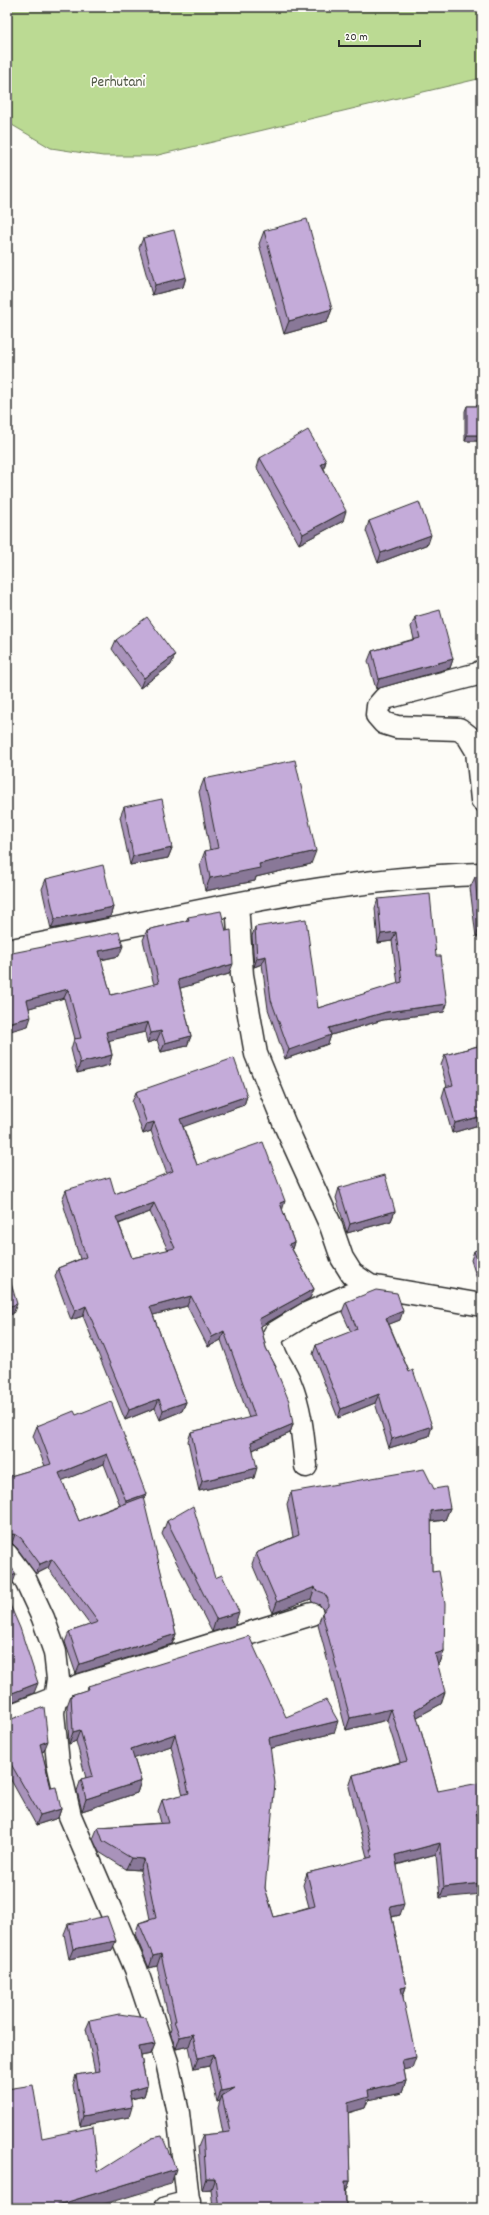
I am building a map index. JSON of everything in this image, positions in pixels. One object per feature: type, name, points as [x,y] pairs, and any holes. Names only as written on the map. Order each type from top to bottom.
[{"type":"street","points":[[482,671],[478,674],[385,698],[378,706],[378,715],[384,722],[397,727],[460,729],[468,736],[477,751],[482,800]]},
{"type":"street","points":[[7,951],[289,893],[424,876],[482,874]]},
{"type":"street","points":[[238,904],[242,975],[256,1054],[285,1125],[332,1226],[342,1258],[352,1274],[370,1286],[482,1305]]},
{"type":"street","points":[[306,1466],[300,1413],[291,1383],[277,1363],[271,1341],[275,1333],[306,1314],[370,1286]]},
{"type":"street","points":[[7,1555],[25,1579],[43,1618],[55,1652],[58,1679],[53,1713],[58,1763],[70,1816],[136,1968],[167,2062],[178,2113],[189,2205],[166,2208]]},
{"type":"street","points":[[7,1717],[55,1698],[78,1686],[312,1614]]},
{"type":"green space","name":"Perhutani","points":[[7,7],[482,7],[482,78],[154,156],[103,156],[51,148],[7,122]]},
{"type":"building","points":[[307,219],[332,309],[289,321],[264,231]]},
{"type":"building","points":[[174,230],[186,277],[155,285],[143,238]]},
{"type":"building","points":[[467,406],[482,406],[482,435],[467,435]]},
{"type":"building","points":[[308,430],[326,461],[321,464],[346,511],[303,534],[260,458]]},
{"type":"building","points":[[419,502],[431,535],[381,553],[369,521]]},
{"type":"building","points":[[440,610],[453,659],[379,679],[372,651],[420,638],[415,617]]},
{"type":"building","points":[[147,617],[175,655],[144,678],[116,640]]},
{"type":"building","points":[[295,760],[316,851],[259,864],[260,868],[210,878],[205,851],[218,848],[204,779]]},
{"type":"building","points":[[162,799],[172,848],[133,856],[124,807]]},
{"type":"building","points":[[103,865],[113,907],[55,919],[46,879]]},
{"type":"building","points":[[482,876],[482,925],[480,926],[475,877]]},
{"type":"building","points":[[430,894],[436,956],[441,956],[447,1004],[386,1012],[329,1028],[331,1035],[289,1050],[271,1000],[266,956],[257,958],[255,927],[306,919],[318,1008],[402,982],[396,932],[381,934],[378,899]]},
{"type":"building","points":[[221,911],[226,931],[231,930],[233,964],[178,980],[191,1036],[165,1043],[161,1031],[151,1033],[148,1022],[106,1032],[112,1055],[80,1063],[74,1039],[81,1038],[68,989],[27,1000],[31,1017],[7,1023],[7,954],[119,932],[123,946],[99,951],[111,995],[159,983],[147,930],[189,920],[188,917]]},
{"type":"building","points":[[482,1045],[482,1116],[455,1123],[445,1087],[453,1085],[445,1055]]},
{"type":"building","points":[[234,1058],[247,1096],[180,1119],[197,1165],[263,1142],[285,1201],[280,1203],[294,1242],[289,1244],[314,1289],[259,1319],[266,1348],[276,1367],[289,1401],[293,1424],[251,1442],[257,1468],[202,1481],[191,1432],[255,1416],[224,1331],[212,1337],[191,1296],[150,1307],[186,1402],[163,1410],[159,1399],[129,1410],[86,1306],[75,1311],[58,1268],[86,1257],[66,1190],[110,1177],[115,1194],[173,1171],[154,1122],[147,1124],[136,1092]],"holes":[[[154,1203],[175,1248],[132,1258],[116,1217]]]},
{"type":"building","points":[[385,1175],[395,1211],[350,1224],[339,1188]]},
{"type":"building","points":[[482,1248],[482,1275],[474,1251]]},
{"type":"building","points":[[7,1269],[17,1304],[7,1307]]},
{"type":"building","points":[[376,1290],[397,1293],[403,1311],[386,1318],[409,1372],[413,1370],[432,1426],[392,1439],[379,1394],[341,1409],[316,1345],[357,1329],[346,1302]]},
{"type":"building","points":[[111,1401],[146,1494],[126,1501],[107,1454],[59,1473],[79,1521],[143,1497],[176,1634],[80,1664],[69,1632],[98,1622],[52,1559],[40,1564],[21,1538],[15,1534],[7,1535],[7,1514],[11,1513],[7,1500],[7,1477],[51,1464],[37,1426],[74,1411],[76,1415]]},
{"type":"building","points":[[424,1469],[434,1489],[446,1487],[450,1508],[431,1511],[432,1572],[439,1571],[445,1604],[444,1651],[435,1654],[445,1692],[415,1710],[438,1791],[479,1783],[482,1797],[482,1809],[476,1810],[482,1838],[482,1883],[444,1887],[440,1843],[395,1855],[404,1904],[390,1907],[406,1987],[401,1988],[416,2057],[402,2060],[406,2081],[368,2090],[369,2097],[348,2103],[350,2181],[345,2181],[346,2208],[219,2208],[215,2178],[206,2178],[203,2135],[230,2132],[222,2096],[235,2088],[221,2091],[214,2054],[198,2058],[193,2034],[180,2037],[174,2021],[176,2021],[161,1954],[153,1956],[139,1923],[156,1918],[144,1859],[131,1858],[103,1841],[98,1827],[169,1823],[162,1800],[189,1793],[175,1734],[131,1749],[141,1781],[86,1799],[81,1779],[93,1776],[80,1730],[73,1732],[71,1695],[89,1689],[88,1686],[249,1636],[286,1717],[326,1700],[338,1721],[269,1738],[275,1783],[265,1888],[274,1917],[315,1906],[307,1873],[372,1857],[370,1849],[372,1849],[353,1775],[407,1761],[391,1709],[350,1718],[322,1613],[328,1606],[328,1599],[324,1593],[316,1590],[315,1587],[277,1602],[256,1553],[299,1535],[291,1492]]},
{"type":"building","points":[[193,1506],[215,1578],[222,1575],[239,1612],[216,1619],[167,1521]]},
{"type":"building","points":[[7,1561],[16,1574],[7,1578]]},
{"type":"building","points":[[7,1598],[20,1628],[38,1683],[7,1695]]},
{"type":"building","points":[[44,1707],[48,1741],[40,1744],[51,1788],[56,1787],[61,1809],[40,1815],[7,1757],[7,1719],[9,1720]]},
{"type":"building","points":[[107,1916],[116,1941],[73,1949],[68,1924]]},
{"type":"building","points":[[119,2014],[146,2018],[155,2044],[139,2047],[147,2086],[129,2091],[132,2107],[83,2116],[76,2075],[100,2071],[90,2020]]},
{"type":"building","points":[[33,2085],[42,2138],[93,2127],[98,2172],[152,2138],[162,2136],[176,2169],[48,2208],[7,2208],[7,2089]]}]
